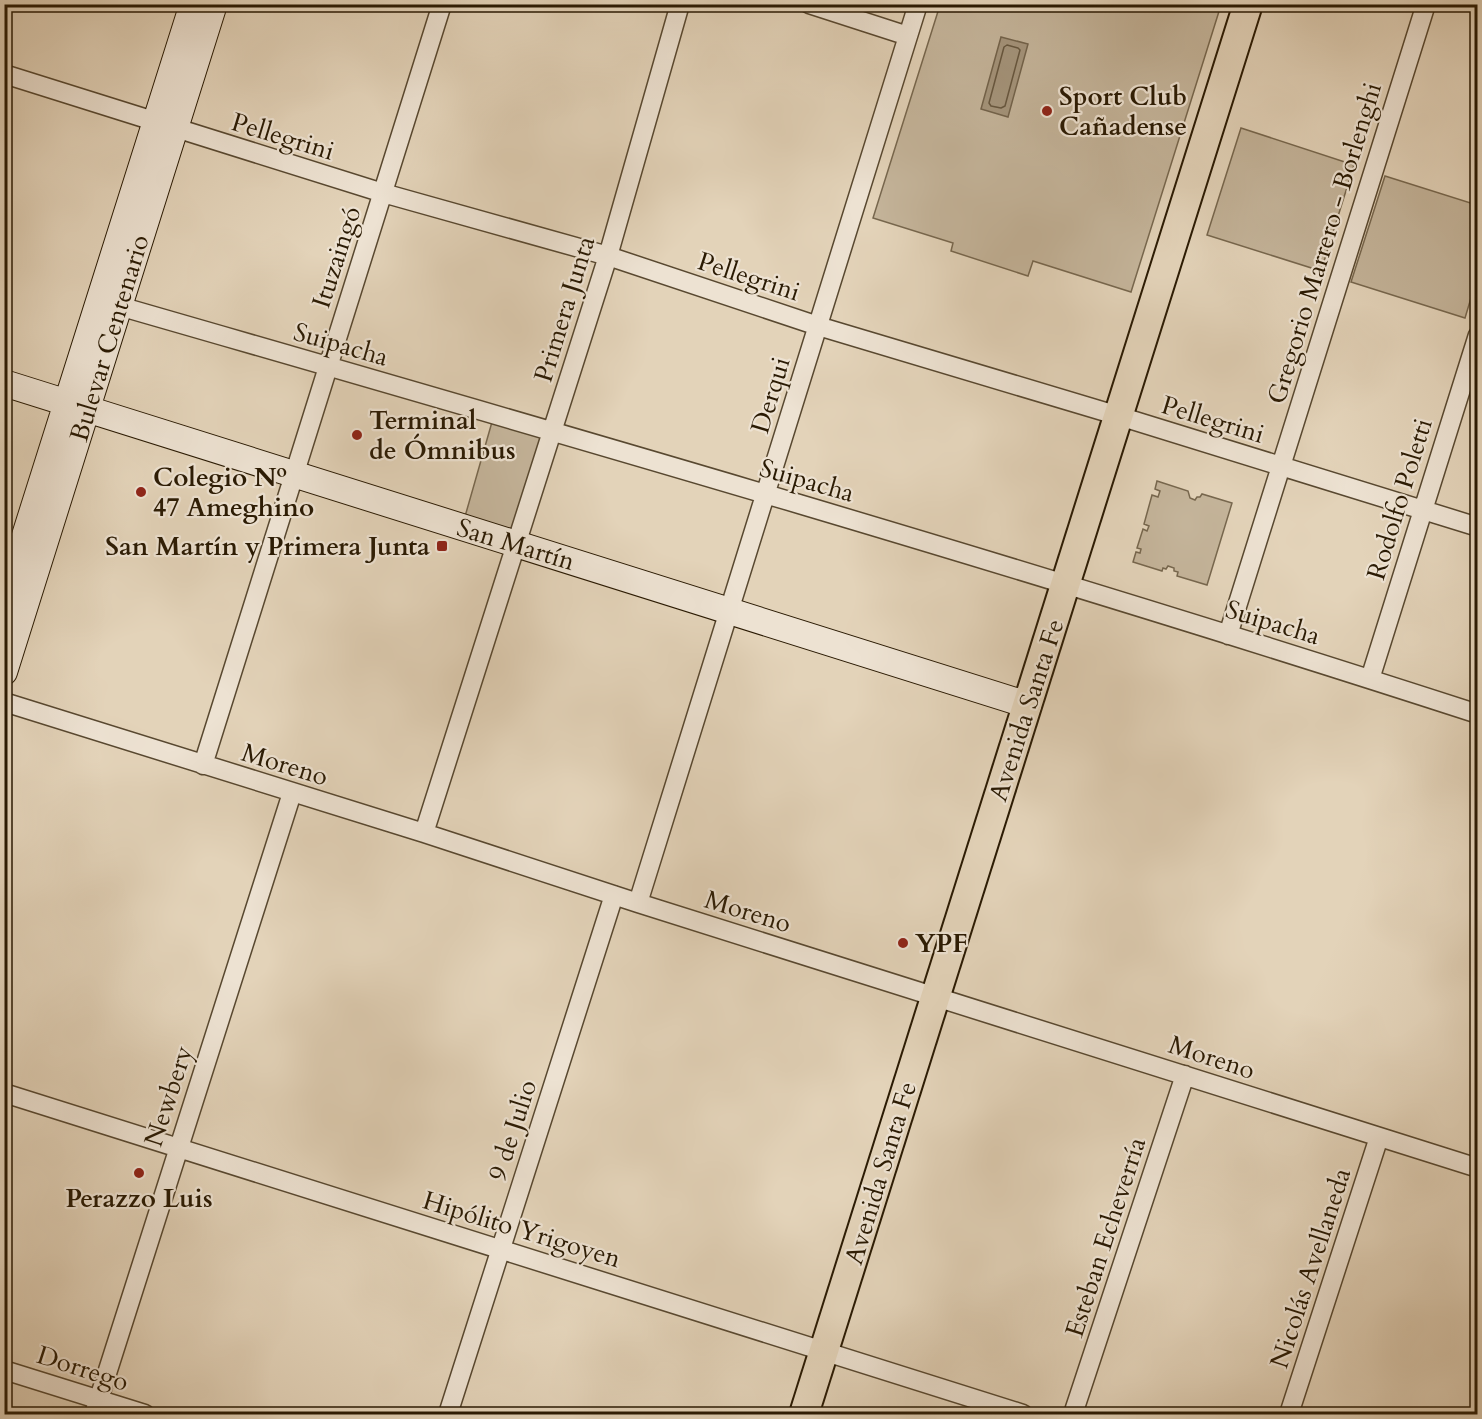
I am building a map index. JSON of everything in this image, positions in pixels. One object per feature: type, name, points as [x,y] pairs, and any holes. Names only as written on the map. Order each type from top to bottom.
[{"type":"main road","name":"Bulevar Centenario","points":[[4,602],[77,406],[119,306],[165,126],[193,4]]},
{"type":"main road","name":"Bulevar Centenario","points":[[4,672],[77,406],[165,126],[214,4]]},
{"type":"main road","name":"Avenida Santa Fe","points":[[804,1414],[1248,4]]},
{"type":"main road","name":"San Martín","points":[[4,383],[1028,705]]},
{"type":"street","name":"Ituzaingó","points":[[203,765],[442,4]]},
{"type":"street","name":"Primera Junta","points":[[424,833],[608,256],[680,4]]},
{"type":"street","points":[[809,4],[908,36]]},
{"type":"street","name":"Derqui","points":[[638,903],[918,4]]},
{"type":"street","name":"Gregorio Marrero - Borlenghi","points":[[1228,635],[1426,4]]},
{"type":"street","name":"Pellegrini","points":[[4,74],[383,193],[608,256],[818,326],[1478,526]]},
{"type":"street","name":"Suipacha","points":[[119,306],[1066,583],[1478,714]]},
{"type":"street","name":"Rodolfo Poletti","points":[[1370,679],[1478,335]]},
{"type":"street","name":"Moreno","points":[[4,702],[1478,1168]]},
{"type":"street","name":"Newbery","points":[[96,1407],[292,793]]},
{"type":"street","name":"9 de Julio","points":[[448,1414],[614,895]]},
{"type":"street","name":"Esteban Echeverría","points":[[1073,1414],[1185,1076]]},
{"type":"street","name":"Hipólito Yrigoyen","points":[[4,1093],[1023,1414]]},
{"type":"street","name":"Nicolás Avellaneda","points":[[1289,1414],[1379,1137]]},
{"type":"street","name":"Dorrego","points":[[4,1370],[96,1407],[145,1414]]},
{"type":"shaded area","name":"Sport Club Cañadense","points":[[940,5],[1221,5],[1131,292],[1033,261],[1028,276],[951,251],[953,243],[873,218]]},
{"type":"shaded area","points":[[1241,128],[1354,165],[1321,271],[1207,235]]},
{"type":"shaded area","points":[[1385,176],[1477,205],[1477,278],[1465,318],[1351,282]]},
{"type":"shaded area","points":[[494,415],[552,431],[516,544],[462,527]]},
{"type":"shaded area","points":[[1157,481],[1188,491],[1190,498],[1195,500],[1202,494],[1232,503],[1207,585],[1177,576],[1178,572],[1168,566],[1162,571],[1133,562],[1136,552],[1140,553],[1141,549],[1137,548],[1143,529],[1147,531],[1149,526],[1144,524],[1152,495],[1158,497],[1160,491],[1155,489]]},
{"type":"water","points":[[1001,37],[1028,44],[1008,117],[981,109]]},
{"type":"place","name":"Sport Club Cañadense","points":[[1047,111]]},
{"type":"place","name":"Terminal de Ómnibus","points":[[357,435]]},
{"type":"place","name":"Colegio Nº 47 Ameghino","points":[[141,492]]},
{"type":"place","name":"San Martín y Primera Junta","points":[[442,546]]},
{"type":"place","name":"YPF","points":[[903,943]]},
{"type":"place","name":"Perazzo Luis","points":[[139,1173]]}]
